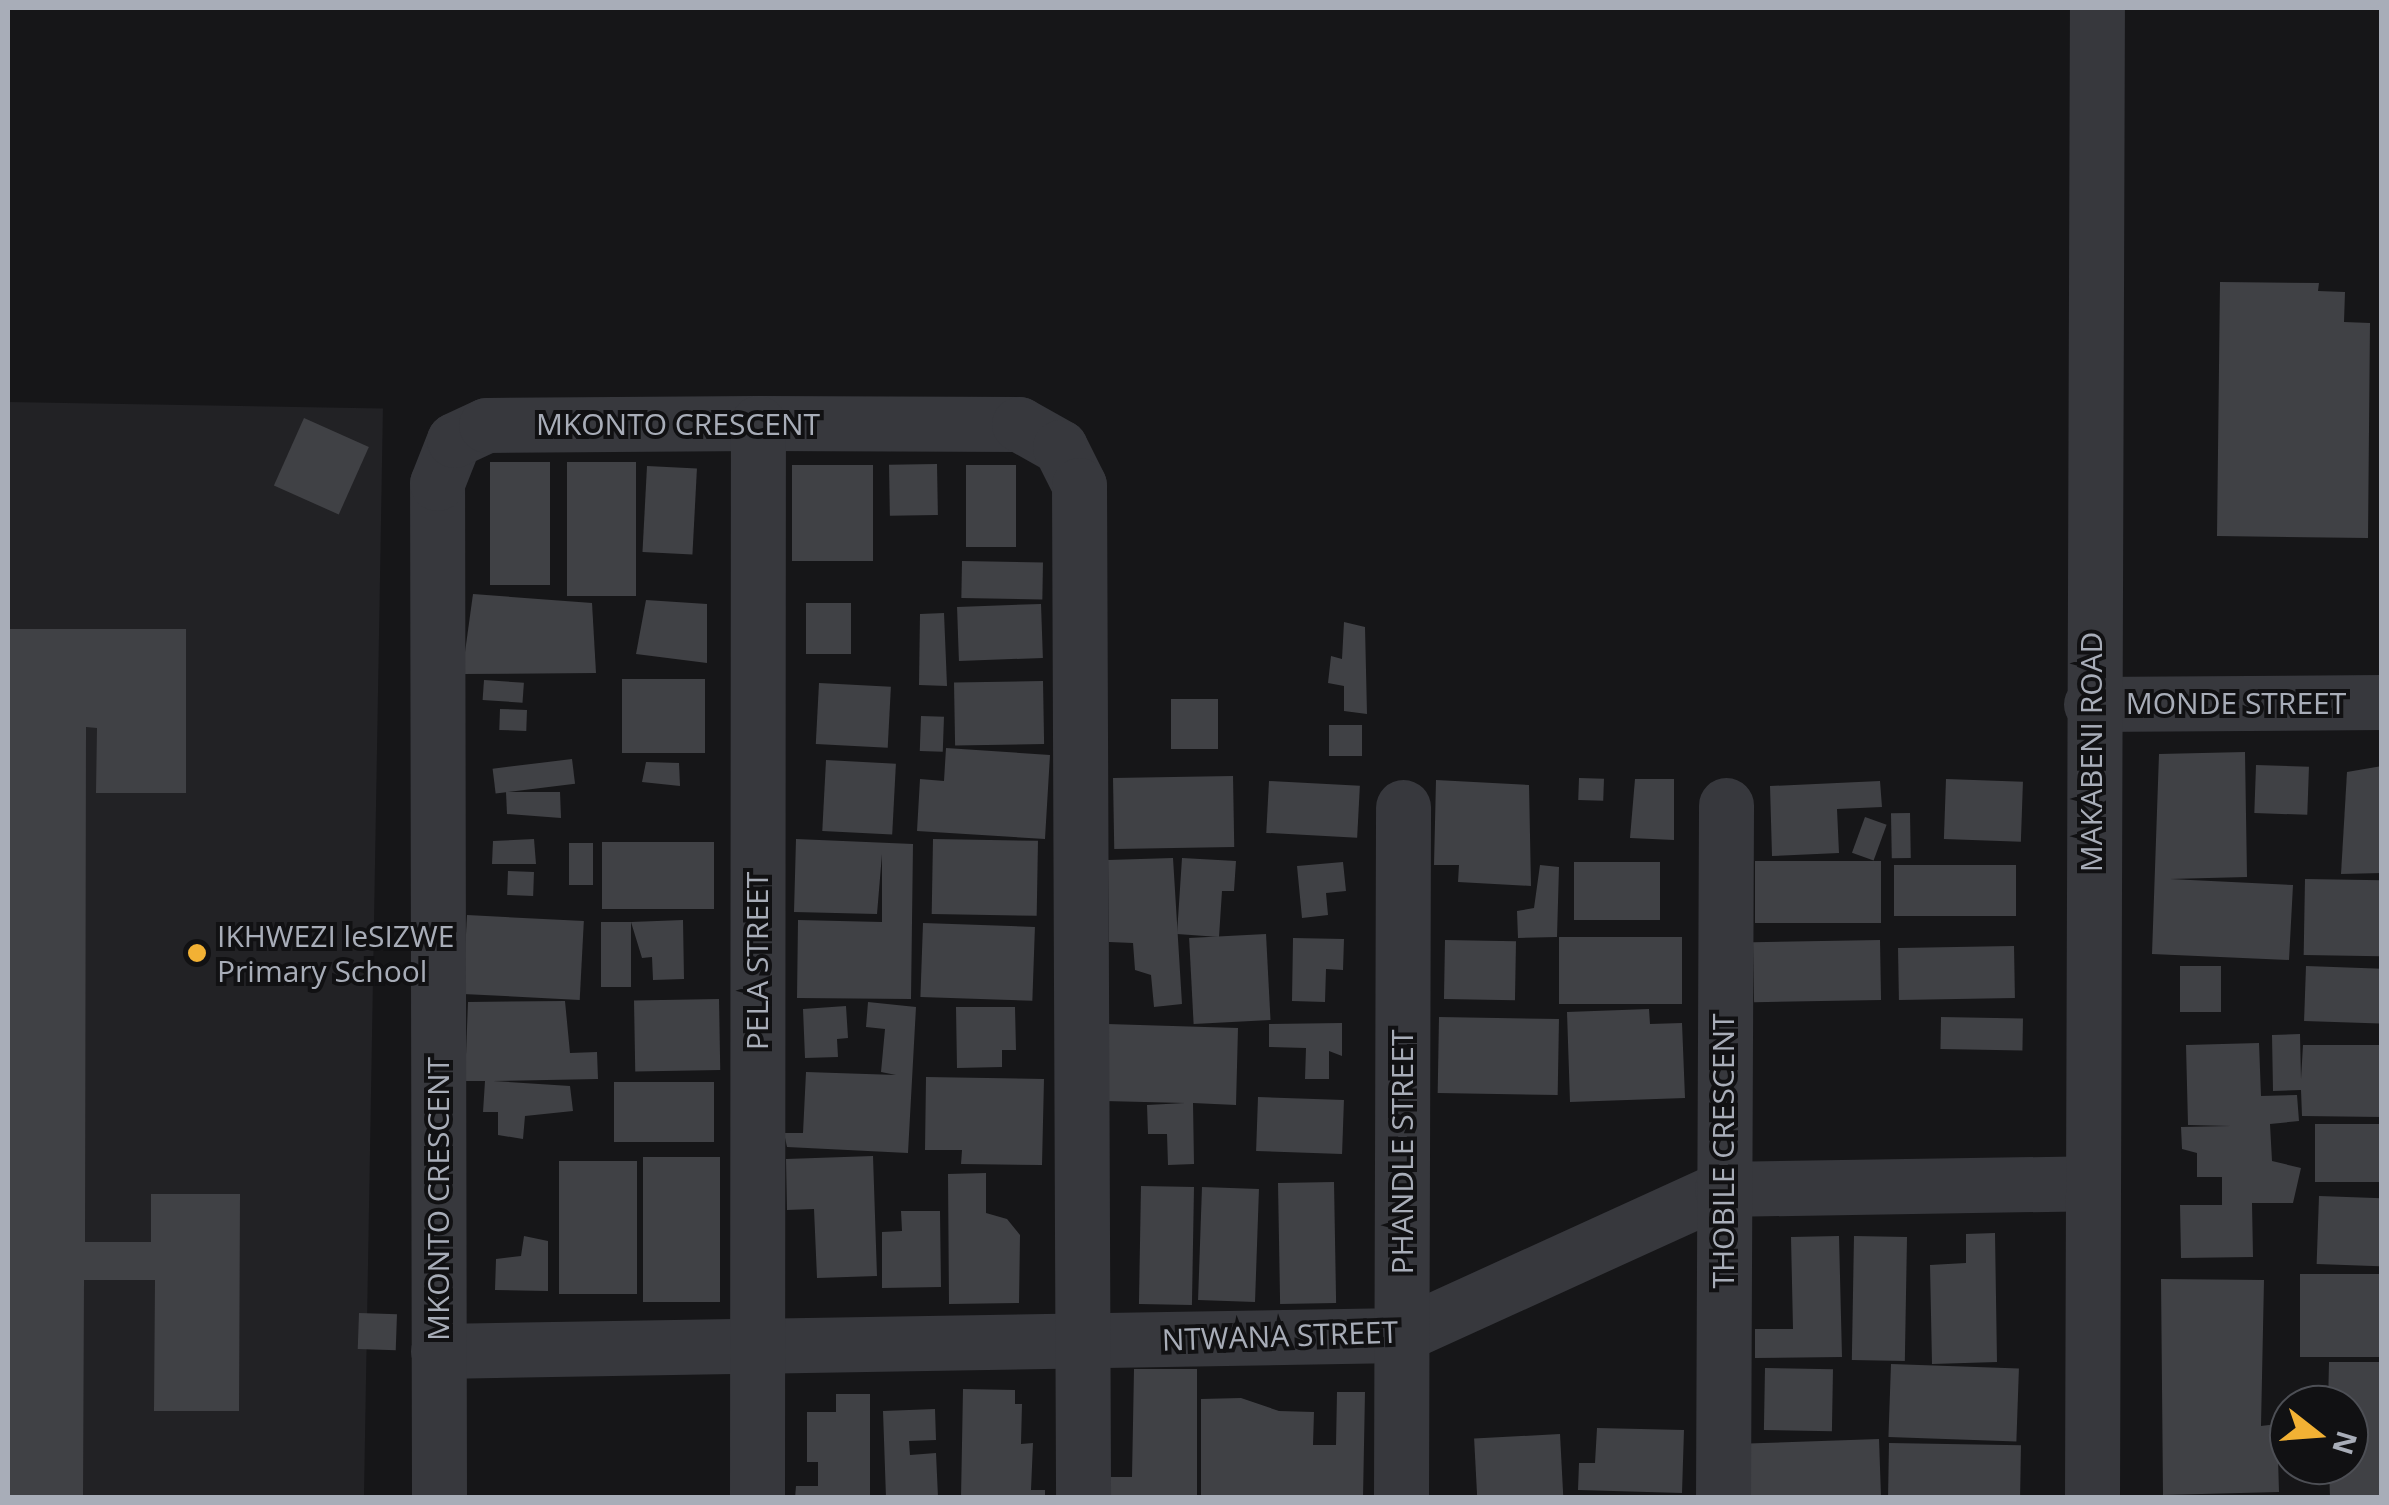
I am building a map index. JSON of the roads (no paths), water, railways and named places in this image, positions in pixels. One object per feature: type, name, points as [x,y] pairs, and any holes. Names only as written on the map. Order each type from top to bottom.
[{"type":"street","name":"MAKABENI ROAD","points":[[2092,1498],[2091,704],[2097,8]]},
{"type":"street","name":"PELA STREET","points":[[757,1498],[758,424]]},
{"type":"street","name":"MKONTO CRESCENT","points":[[438,1498],[436,483],[454,440],[486,425],[1019,424],[1060,447],[1079,485],[1082,1342]]},
{"type":"street","name":"MONDE STREET","points":[[2091,704],[2382,702]]},
{"type":"street","name":"THOBILE CRESCENT","points":[[1723,1498],[1726,805]]},
{"type":"street","name":"PHANDLE STREET","points":[[1401,1498],[1403,807]]},
{"type":"street","name":"NTWANA STREET","points":[[438,1350],[1401,1335],[1722,1189],[2090,1183]]},
{"type":"street","points":[[1082,1342],[1083,1498]]},
{"type":"place","name":"IKHWEZI leSIZWE Primary School","points":[[197,953]]}]
